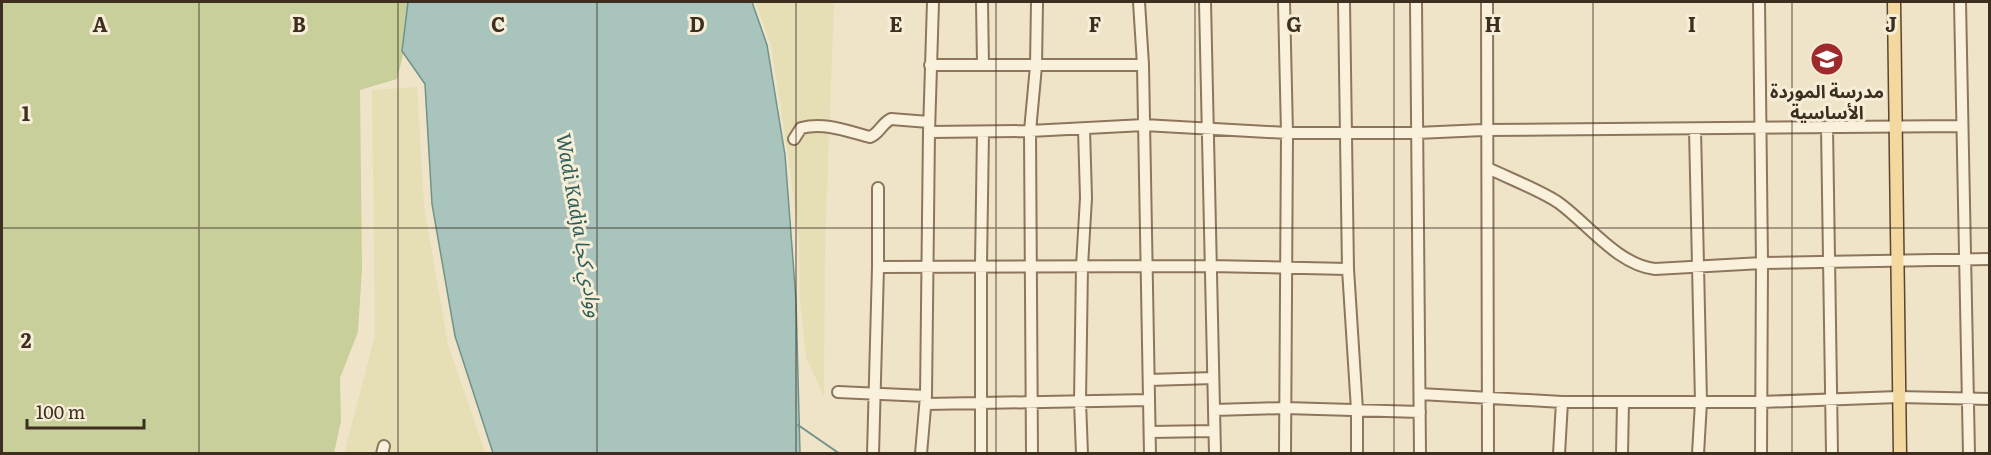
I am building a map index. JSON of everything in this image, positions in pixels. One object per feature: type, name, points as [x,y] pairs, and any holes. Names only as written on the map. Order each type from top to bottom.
[{"type":"main road","points":[[1894,2],[1900,453]]},
{"type":"street","points":[[921,453],[926,400],[930,65],[933,2]]},
{"type":"street","points":[[982,2],[983,65]]},
{"type":"street","points":[[1032,453],[1030,131],[1036,66],[1037,2]]},
{"type":"street","points":[[1139,2],[1143,64],[1150,453]]},
{"type":"street","points":[[1205,2],[1215,453]]},
{"type":"street","points":[[1284,2],[1287,133],[1285,453]]},
{"type":"street","points":[[1344,2],[1348,269],[1357,410],[1357,453]]},
{"type":"street","points":[[1416,2],[1420,453]]},
{"type":"street","points":[[1487,2],[1488,453]]},
{"type":"street","points":[[1759,2],[1762,263],[1761,453]]},
{"type":"street","points":[[1960,2],[1969,453]]},
{"type":"street","points":[[930,65],[1143,64]]},
{"type":"street","points":[[794,139],[801,128],[812,125],[875,135],[885,122],[891,119],[929,127],[983,132],[1144,125],[1287,133],[1962,126]]},
{"type":"street","points":[[1827,127],[1827,263],[1832,453]]},
{"type":"street","points":[[1082,453],[1080,401],[1082,266],[1086,198],[1084,129]]},
{"type":"street","points":[[1695,129],[1701,402],[1698,453]]},
{"type":"street","points":[[981,453],[983,132]]},
{"type":"street","points":[[1488,168],[1558,202],[1608,245],[1642,267],[1989,259]]},
{"type":"street","points":[[873,453],[876,394],[878,188]]},
{"type":"street","points":[[878,267],[1032,265],[1348,269]]},
{"type":"street","points":[[1149,380],[1213,378]]},
{"type":"street","points":[[838,392],[926,400],[981,402],[1149,400]]},
{"type":"street","points":[[1420,394],[1562,402],[1761,402],[1898,397],[1989,399]]},
{"type":"street","points":[[1559,453],[1562,402]]},
{"type":"street","points":[[1622,453],[1623,402]]},
{"type":"street","points":[[1214,410],[1285,408],[1420,412]]},
{"type":"street","points":[[1150,432],[1214,431]]},
{"type":"shaded area","points":[[755,2],[834,2],[825,247],[824,396],[806,357],[800,299],[799,239],[788,156],[771,45]]},
{"type":"shaded area","points":[[417,87],[424,206],[448,344],[485,453],[344,454],[375,335],[372,90]]},
{"type":"green space","points":[[2,2],[411,2],[413,16],[397,79],[360,90],[362,269],[358,332],[340,378],[341,421],[334,453],[2,453]]},
{"type":"water","name":"Wadi Kadja ووادي كجا","points":[[408,2],[752,2],[767,45],[785,155],[796,300],[800,453],[493,453],[455,336],[432,204],[425,84],[402,51]]},
{"type":"waterway","points":[[798,425],[840,454]]},
{"type":"place","name":"مدرسة الموردة الأساسية","points":[[1827,59]]}]
